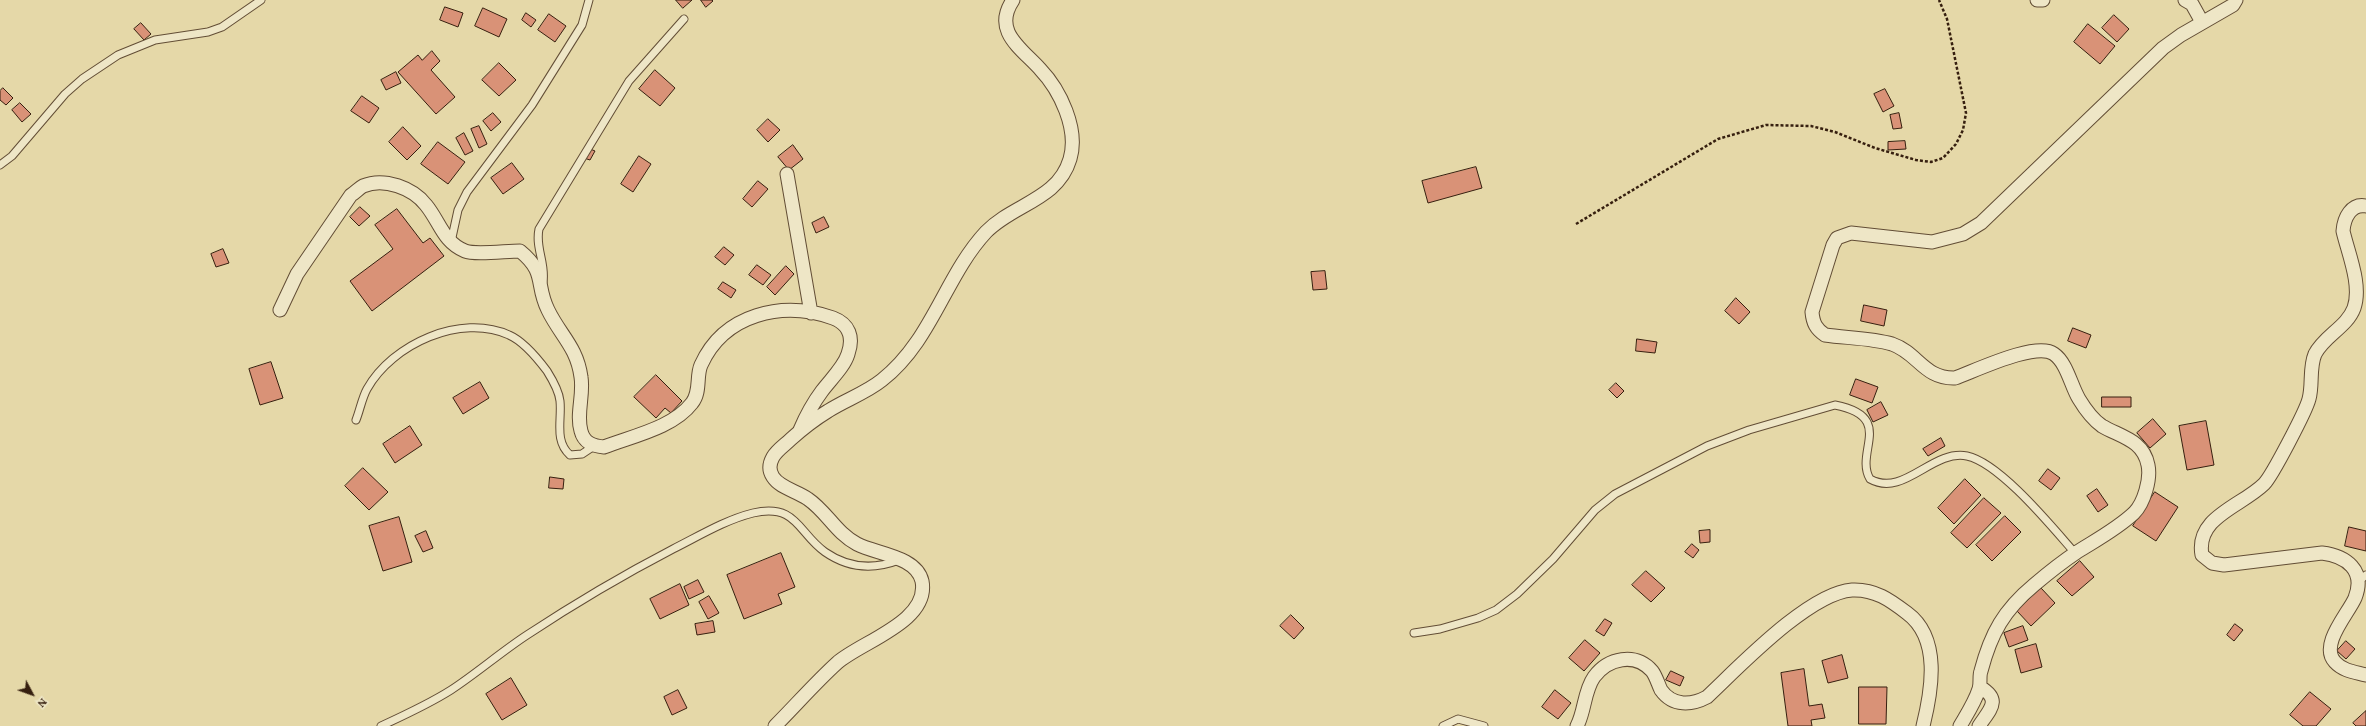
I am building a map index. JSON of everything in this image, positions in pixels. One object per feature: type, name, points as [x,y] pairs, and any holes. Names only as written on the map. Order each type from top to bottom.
[{"type":"street","points":[[775,726],[841,660],[897,625],[918,604],[922,592],[922,581],[918,571],[909,564],[857,544],[845,537],[815,504],[773,478],[770,470],[770,463],[774,454],[800,430],[827,411],[881,381],[893,370],[926,330],[969,254],[982,237],[1007,215],[1043,195],[1057,184],[1066,171],[1071,156],[1072,141],[1068,119],[1053,86],[1041,70],[1023,53],[1007,30],[1006,14],[1013,0]]},
{"type":"street","points":[[2036,0],[2043,0]]},
{"type":"street","points":[[2185,0],[2192,4],[2202,22]]},
{"type":"street","points":[[1960,726],[1980,687],[1980,672],[1998,625],[2012,605],[2075,553],[2100,538],[2135,512],[2149,478],[2148,465],[2143,451],[2131,440],[2101,425],[2085,410],[2073,389],[2062,363],[2054,354],[2043,349],[2030,351],[1955,378],[1944,378],[1928,372],[1905,350],[1890,344],[1825,335],[1817,330],[1813,321],[1812,312],[1837,238],[1851,233],[1932,242],[1963,234],[1981,223],[2163,48],[2202,22],[2233,5],[2236,0]]},
{"type":"street","points":[[787,174],[811,313]]},
{"type":"street","points":[[280,310],[297,274],[351,195],[363,186],[376,183],[390,184],[415,194],[427,206],[438,227],[451,242],[466,251],[477,253],[520,251],[531,261],[540,275],[547,308],[574,348],[578,359],[582,393],[580,431],[585,440],[594,446],[604,446],[663,424],[680,414],[693,402],[699,385],[700,366],[712,347],[726,330],[751,317],[773,311],[792,310],[811,313],[839,320],[849,330],[851,341],[848,355],[809,409],[800,430]]},
{"type":"street","points":[[2366,206],[2355,207],[2347,215],[2343,223],[2343,231],[2355,283],[2354,308],[2349,316],[2315,353],[2312,364],[2309,399],[2276,468],[2264,484],[2220,514],[2203,536],[2201,546],[2202,555],[2212,563],[2224,565],[2322,553],[2336,555],[2348,562],[2362,579],[2355,598],[2335,632],[2330,653],[2334,662],[2345,670],[2366,675]]},
{"type":"street","points":[[1577,726],[1585,706],[1590,684],[1595,676],[1613,661],[1624,659],[1638,660],[1653,672],[1662,691],[1669,697],[1687,704],[1696,703],[1708,697],[1768,639],[1782,628],[1826,599],[1853,590],[1868,591],[1891,600],[1915,618],[1927,640],[1930,665],[1927,711],[1923,726]]},
{"type":"street","points":[[1979,726],[1992,706],[1993,699],[1990,693],[1980,687]]},
{"type":"lane","points":[[0,165],[12,156],[65,94],[82,79],[118,55],[154,40],[208,32],[222,27],[261,0]]},
{"type":"lane","points":[[451,242],[458,210],[467,192],[508,139],[552,73],[582,25],[589,0]]},
{"type":"lane","points":[[542,288],[545,270],[537,238],[539,229],[628,81],[684,19]]},
{"type":"lane","points":[[356,420],[368,388],[387,366],[407,348],[429,336],[448,330],[472,327],[493,330],[510,336],[529,351],[546,370],[560,399],[559,437],[564,449],[570,455],[582,454],[594,446]]},
{"type":"lane","points":[[1414,632],[1440,629],[1478,618],[1496,610],[1517,594],[1553,559],[1595,510],[1615,494],[1707,446],[1748,430],[1835,405],[1850,408],[1861,415],[1868,426],[1871,437],[1865,471],[1870,479],[1885,484],[1896,482],[1941,461],[1958,455],[1968,456],[1979,461],[2016,488],[2075,553]]},
{"type":"lane","points":[[381,726],[412,712],[450,690],[527,635],[627,573],[720,525],[751,514],[766,510],[795,519],[825,552],[847,563],[866,567],[883,566],[899,560]]},
{"type":"lane","points":[[1443,726],[1451,720],[1458,719],[1484,726]]},
{"type":"path","points":[[1576,224],[1718,139],[1766,125],[1812,126],[1836,132],[1876,148],[1916,160],[1931,162],[1943,158],[1956,144],[1963,130],[1966,113],[1947,19],[1939,0]]},
{"type":"building","points":[[676,0],[692,0],[683,8]]},
{"type":"building","points":[[701,0],[712,0],[713,1],[706,7]]},
{"type":"building","points":[[445,7],[463,13],[458,27],[440,20]]},
{"type":"building","points":[[483,8],[507,19],[499,37],[475,26]]},
{"type":"building","points":[[526,13],[536,20],[531,27],[522,20]]},
{"type":"building","points":[[549,14],[566,26],[555,42],[538,30]]},
{"type":"building","points":[[2114,15],[2129,29],[2117,42],[2102,28]]},
{"type":"building","points":[[141,23],[151,34],[144,40],[134,29]]},
{"type":"building","points":[[2088,24],[2115,46],[2100,64],[2074,42]]},
{"type":"building","points":[[432,51],[440,61],[431,70],[455,97],[436,114],[398,72],[418,55],[422,60]]},
{"type":"building","points":[[499,63],[516,80],[499,96],[482,80]]},
{"type":"building","points":[[655,70],[675,88],[660,106],[639,89]]},
{"type":"building","points":[[396,72],[401,83],[386,90],[381,80]]},
{"type":"building","points":[[3,88],[13,98],[6,105],[0,100],[0,91]]},
{"type":"building","points":[[1885,89],[1894,106],[1883,112],[1874,94]]},
{"type":"building","points":[[362,96],[379,108],[369,123],[351,111]]},
{"type":"building","points":[[20,103],[31,114],[22,122],[12,110]]},
{"type":"building","points":[[493,113],[501,122],[491,131],[483,121]]},
{"type":"building","points":[[1899,113],[1902,128],[1893,129],[1890,115]]},
{"type":"building","points":[[768,119],[780,130],[768,142],[757,130]]},
{"type":"building","points":[[479,126],[487,144],[479,148],[471,129]]},
{"type":"building","points":[[403,127],[421,146],[407,160],[389,142]]},
{"type":"building","points":[[464,133],[473,151],[465,155],[456,138]]},
{"type":"building","points":[[1905,141],[1906,149],[1888,150],[1888,142]]},
{"type":"building","points":[[438,142],[465,162],[448,184],[421,164]]},
{"type":"building","points":[[793,145],[803,159],[789,170],[778,157]]},
{"type":"building","points":[[588,148],[595,151],[590,160],[584,158]]},
{"type":"building","points":[[639,156],[651,164],[633,192],[621,184]]},
{"type":"building","points":[[512,163],[524,179],[503,194],[491,178]]},
{"type":"building","points":[[1476,167],[1482,188],[1428,203],[1422,181]]},
{"type":"building","points":[[758,181],[768,189],[752,207],[743,199]]},
{"type":"building","points":[[360,207],[370,216],[359,226],[350,217]]},
{"type":"building","points":[[397,209],[423,243],[430,238],[444,256],[372,311],[350,281],[393,249],[375,225]]},
{"type":"building","points":[[824,217],[829,227],[816,233],[812,223]]},
{"type":"building","points":[[724,247],[734,255],[725,265],[715,257]]},
{"type":"building","points":[[223,249],[229,263],[216,267],[211,254]]},
{"type":"building","points":[[757,265],[771,275],[763,285],[749,275]]},
{"type":"building","points":[[786,266],[794,274],[775,295],[767,287]]},
{"type":"building","points":[[1325,271],[1327,289],[1313,290],[1311,272]]},
{"type":"building","points":[[723,282],[736,290],[731,298],[718,289]]},
{"type":"building","points":[[1736,298],[1750,312],[1739,324],[1725,311]]},
{"type":"building","points":[[1864,305],[1887,310],[1884,326],[1861,321]]},
{"type":"building","points":[[2073,328],[2091,335],[2086,348],[2068,341]]},
{"type":"building","points":[[1637,339],[1657,342],[1655,353],[1636,351]]},
{"type":"building","points":[[271,362],[283,398],[260,405],[249,369]]},
{"type":"building","points":[[656,375],[682,401],[671,413],[665,408],[656,418],[634,397]]},
{"type":"building","points":[[1856,379],[1878,387],[1872,403],[1850,395]]},
{"type":"building","points":[[480,382],[489,398],[463,414],[453,398]]},
{"type":"building","points":[[1616,383],[1624,391],[1617,398],[1609,390]]},
{"type":"building","points":[[2102,397],[2131,397],[2131,407],[2102,407]]},
{"type":"building","points":[[1881,402],[1888,415],[1873,422],[1867,410]]},
{"type":"building","points":[[2153,419],[2166,434],[2150,448],[2137,433]]},
{"type":"building","points":[[2206,421],[2214,465],[2187,470],[2179,426]]},
{"type":"building","points":[[410,426],[422,445],[395,463],[383,444]]},
{"type":"building","points":[[1941,438],[1945,446],[1928,456],[1923,449]]},
{"type":"building","points":[[363,468],[388,492],[369,510],[345,486]]},
{"type":"building","points":[[2048,469],[2060,478],[2051,490],[2039,481]]},
{"type":"building","points":[[550,477],[564,479],[563,489],[549,488]]},
{"type":"building","points":[[1965,479],[1981,495],[1954,524],[1938,508]]},
{"type":"building","points":[[2097,489],[2108,505],[2098,512],[2087,496]]},
{"type":"building","points":[[2155,492],[2178,507],[2156,541],[2133,526]]},
{"type":"building","points":[[1984,498],[2001,513],[1967,548],[1951,533]]},
{"type":"building","points":[[2005,516],[2021,532],[1992,561],[1976,545]]},
{"type":"building","points":[[399,517],[412,562],[383,571],[369,526]]},
{"type":"building","points":[[2349,527],[2366,531],[2366,551],[2345,546]]},
{"type":"building","points":[[1710,530],[1710,542],[1700,543],[1699,531]]},
{"type":"building","points":[[426,531],[433,548],[423,552],[415,536]]},
{"type":"building","points":[[1692,544],[1699,550],[1693,558],[1685,552]]},
{"type":"building","points":[[781,553],[795,587],[778,594],[782,604],[744,619],[727,575]]},
{"type":"building","points":[[2080,561],[2094,577],[2072,596],[2057,581]]},
{"type":"building","points":[[1646,571],[1665,588],[1651,602],[1632,585]]},
{"type":"building","points":[[698,580],[704,592],[689,599],[684,587]]},
{"type":"building","points":[[680,584],[689,605],[660,619],[650,599]]},
{"type":"building","points":[[2041,588],[2055,603],[2031,626],[2017,611]]},
{"type":"building","points":[[709,596],[719,613],[708,619],[699,602]]},
{"type":"building","points":[[1291,615],[1304,628],[1294,639],[1280,626]]},
{"type":"building","points":[[1605,619],[1612,623],[1604,636],[1596,631]]},
{"type":"building","points":[[713,621],[715,632],[697,635],[695,624]]},
{"type":"building","points":[[2235,624],[2243,630],[2234,641],[2227,635]]},
{"type":"building","points":[[2023,626],[2028,640],[2009,647],[2004,633]]},
{"type":"building","points":[[1585,640],[1600,653],[1584,671],[1569,658]]},
{"type":"building","points":[[2346,641],[2355,649],[2346,659],[2337,651]]},
{"type":"building","points":[[2036,644],[2042,667],[2021,673],[2015,650]]},
{"type":"building","points":[[1842,655],[1848,678],[1828,683],[1822,661]]},
{"type":"building","points":[[1804,669],[1809,706],[1822,704],[1825,718],[1811,720],[1812,726],[1788,726],[1781,673]]},
{"type":"building","points":[[1671,671],[1684,677],[1680,686],[1666,680]]},
{"type":"building","points":[[511,678],[527,705],[502,720],[486,694]]},
{"type":"building","points":[[1859,687],[1887,687],[1886,724],[1859,724]]},
{"type":"building","points":[[678,690],[687,708],[672,715],[664,697]]},
{"type":"building","points":[[1555,690],[1571,703],[1558,719],[1542,707]]},
{"type":"building","points":[[2310,692],[2331,709],[2316,726],[2303,726],[2290,715]]},
{"type":"building","points":[[2366,711],[2366,726],[2356,726],[2353,723]]}]
